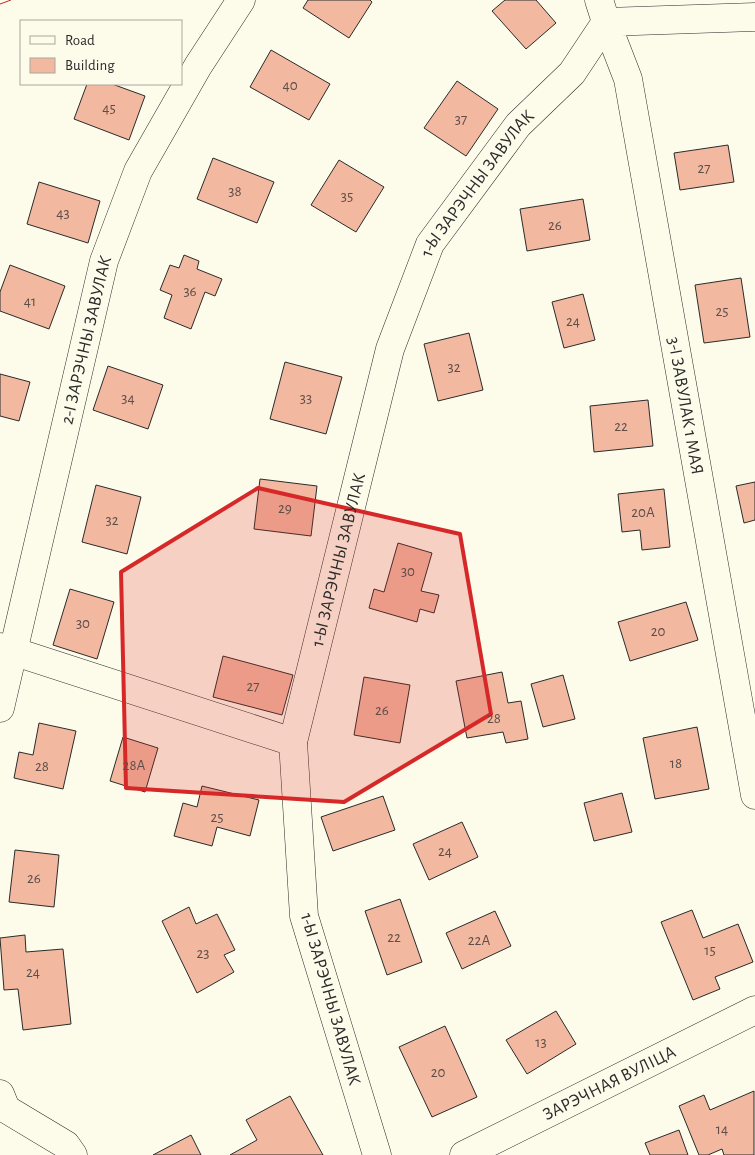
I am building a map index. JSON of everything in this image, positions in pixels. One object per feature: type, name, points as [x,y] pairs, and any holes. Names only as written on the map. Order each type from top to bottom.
[{"type":"street","name":"2-І ЗАРЭЧНЫ ЗАВУЛАК","points":[[0,708],[7,649],[104,261],[138,171],[198,66],[241,0]]},
{"type":"street","points":[[602,11],[755,17]]},
{"type":"street","name":"1-Ы ЗАРЭЧНЫ ЗАВУЛАК","points":[[377,1155],[304,916],[293,742],[390,349],[430,244],[518,125],[572,73],[602,11]]},
{"type":"street","name":"3-І ЗАВУЛАК 1 МАЯ","points":[[602,11],[628,79],[755,794]]},
{"type":"street","points":[[7,649],[293,742]]},
{"type":"street","name":"ЗАРЭЧНАЯ ВУЛІЦА","points":[[464,1155],[755,1010]]},
{"type":"street","points":[[0,1094],[6,1109],[66,1145],[73,1155]]},
{"type":"highlighted area","points":[[258,488],[460,534],[491,714],[344,802],[126,788],[121,572]]},
{"type":"building","points":[[308,0],[370,0],[372,2],[349,38],[303,8]]},
{"type":"building","points":[[505,0],[536,0],[556,23],[526,49],[492,11]]},
{"type":"building","points":[[271,50],[330,84],[309,120],[250,87]]},
{"type":"building","points":[[457,81],[498,109],[466,156],[424,128]]},
{"type":"building","points":[[87,85],[115,85],[145,96],[129,140],[74,119]]},
{"type":"building","points":[[728,145],[734,182],[680,190],[674,153]]},
{"type":"building","points":[[213,158],[274,182],[257,223],[197,199]]},
{"type":"building","points":[[339,160],[384,187],[356,232],[311,205]]},
{"type":"building","points":[[39,182],[100,201],[88,243],[27,224]]},
{"type":"building","points":[[583,199],[590,240],[527,251],[520,209]]},
{"type":"building","points":[[184,255],[199,261],[197,269],[222,279],[215,296],[205,292],[191,329],[164,318],[172,295],[160,290],[170,265],[179,268]]},
{"type":"building","points":[[10,265],[65,286],[49,329],[0,311],[0,292]]},
{"type":"building","points":[[741,278],[750,337],[704,343],[695,285]]},
{"type":"building","points":[[583,294],[595,340],[564,348],[552,302]]},
{"type":"building","points":[[469,333],[483,390],[438,401],[424,344]]},
{"type":"building","points":[[285,362],[342,377],[326,434],[270,419]]},
{"type":"building","points":[[108,366],[163,385],[148,429],[93,410]]},
{"type":"building","points":[[0,374],[30,382],[19,421],[0,416]]},
{"type":"building","points":[[648,400],[653,446],[594,452],[590,406]]},
{"type":"building","points":[[260,479],[317,486],[311,536],[254,529]]},
{"type":"building","points":[[755,482],[755,520],[744,523],[736,486]]},
{"type":"building","points":[[96,485],[141,497],[127,554],[82,542]]},
{"type":"building","points":[[664,489],[670,547],[642,550],[640,530],[622,532],[618,494]]},
{"type":"building","points":[[398,543],[432,553],[421,591],[439,595],[434,613],[420,609],[417,622],[369,608],[374,589],[384,592]]},
{"type":"building","points":[[70,589],[114,602],[97,659],[53,645]]},
{"type":"building","points":[[686,602],[698,640],[630,661],[618,622]]},
{"type":"building","points":[[223,656],[293,675],[282,715],[213,697]]},
{"type":"building","points":[[502,672],[508,703],[521,701],[528,739],[506,743],[503,732],[467,738],[456,681]]},
{"type":"building","points":[[563,675],[575,719],[543,727],[531,684]]},
{"type":"building","points":[[364,677],[410,685],[400,743],[354,735]]},
{"type":"building","points":[[39,723],[76,731],[63,789],[14,778],[19,752],[33,755]]},
{"type":"building","points":[[697,727],[709,789],[655,799],[643,738]]},
{"type":"building","points":[[123,737],[158,748],[145,792],[110,781]]},
{"type":"building","points":[[202,786],[259,800],[250,836],[217,827],[212,846],[174,836],[183,803],[197,807]]},
{"type":"building","points":[[622,793],[632,832],[594,841],[584,803]]},
{"type":"building","points":[[383,796],[395,830],[333,851],[321,817]]},
{"type":"building","points":[[462,822],[478,857],[429,880],[413,844]]},
{"type":"building","points":[[15,850],[59,855],[54,907],[9,902]]},
{"type":"building","points":[[400,899],[422,962],[387,975],[365,911]]},
{"type":"building","points":[[189,907],[196,924],[217,914],[235,950],[224,955],[234,972],[197,993],[162,921]]},
{"type":"building","points":[[692,910],[703,938],[738,924],[753,962],[715,977],[720,989],[693,1000],[661,922]]},
{"type":"building","points":[[495,911],[511,946],[462,969],[446,933]]},
{"type":"building","points":[[25,935],[26,952],[63,949],[71,1024],[23,1030],[18,989],[4,990],[0,938]]},
{"type":"building","points":[[556,1011],[576,1044],[527,1074],[506,1040]]},
{"type":"building","points":[[445,1026],[477,1097],[432,1117],[399,1047]]},
{"type":"building","points":[[754,1091],[754,1155],[724,1155],[722,1149],[708,1155],[699,1155],[679,1106],[704,1095],[710,1110]]},
{"type":"building","points":[[290,1096],[323,1155],[230,1155],[257,1140],[246,1120]]},
{"type":"building","points":[[679,1130],[688,1155],[650,1155],[645,1143]]},
{"type":"building","points":[[191,1135],[201,1155],[153,1155]]},
{"type":"power","points":[[0,4],[11,0]]}]
